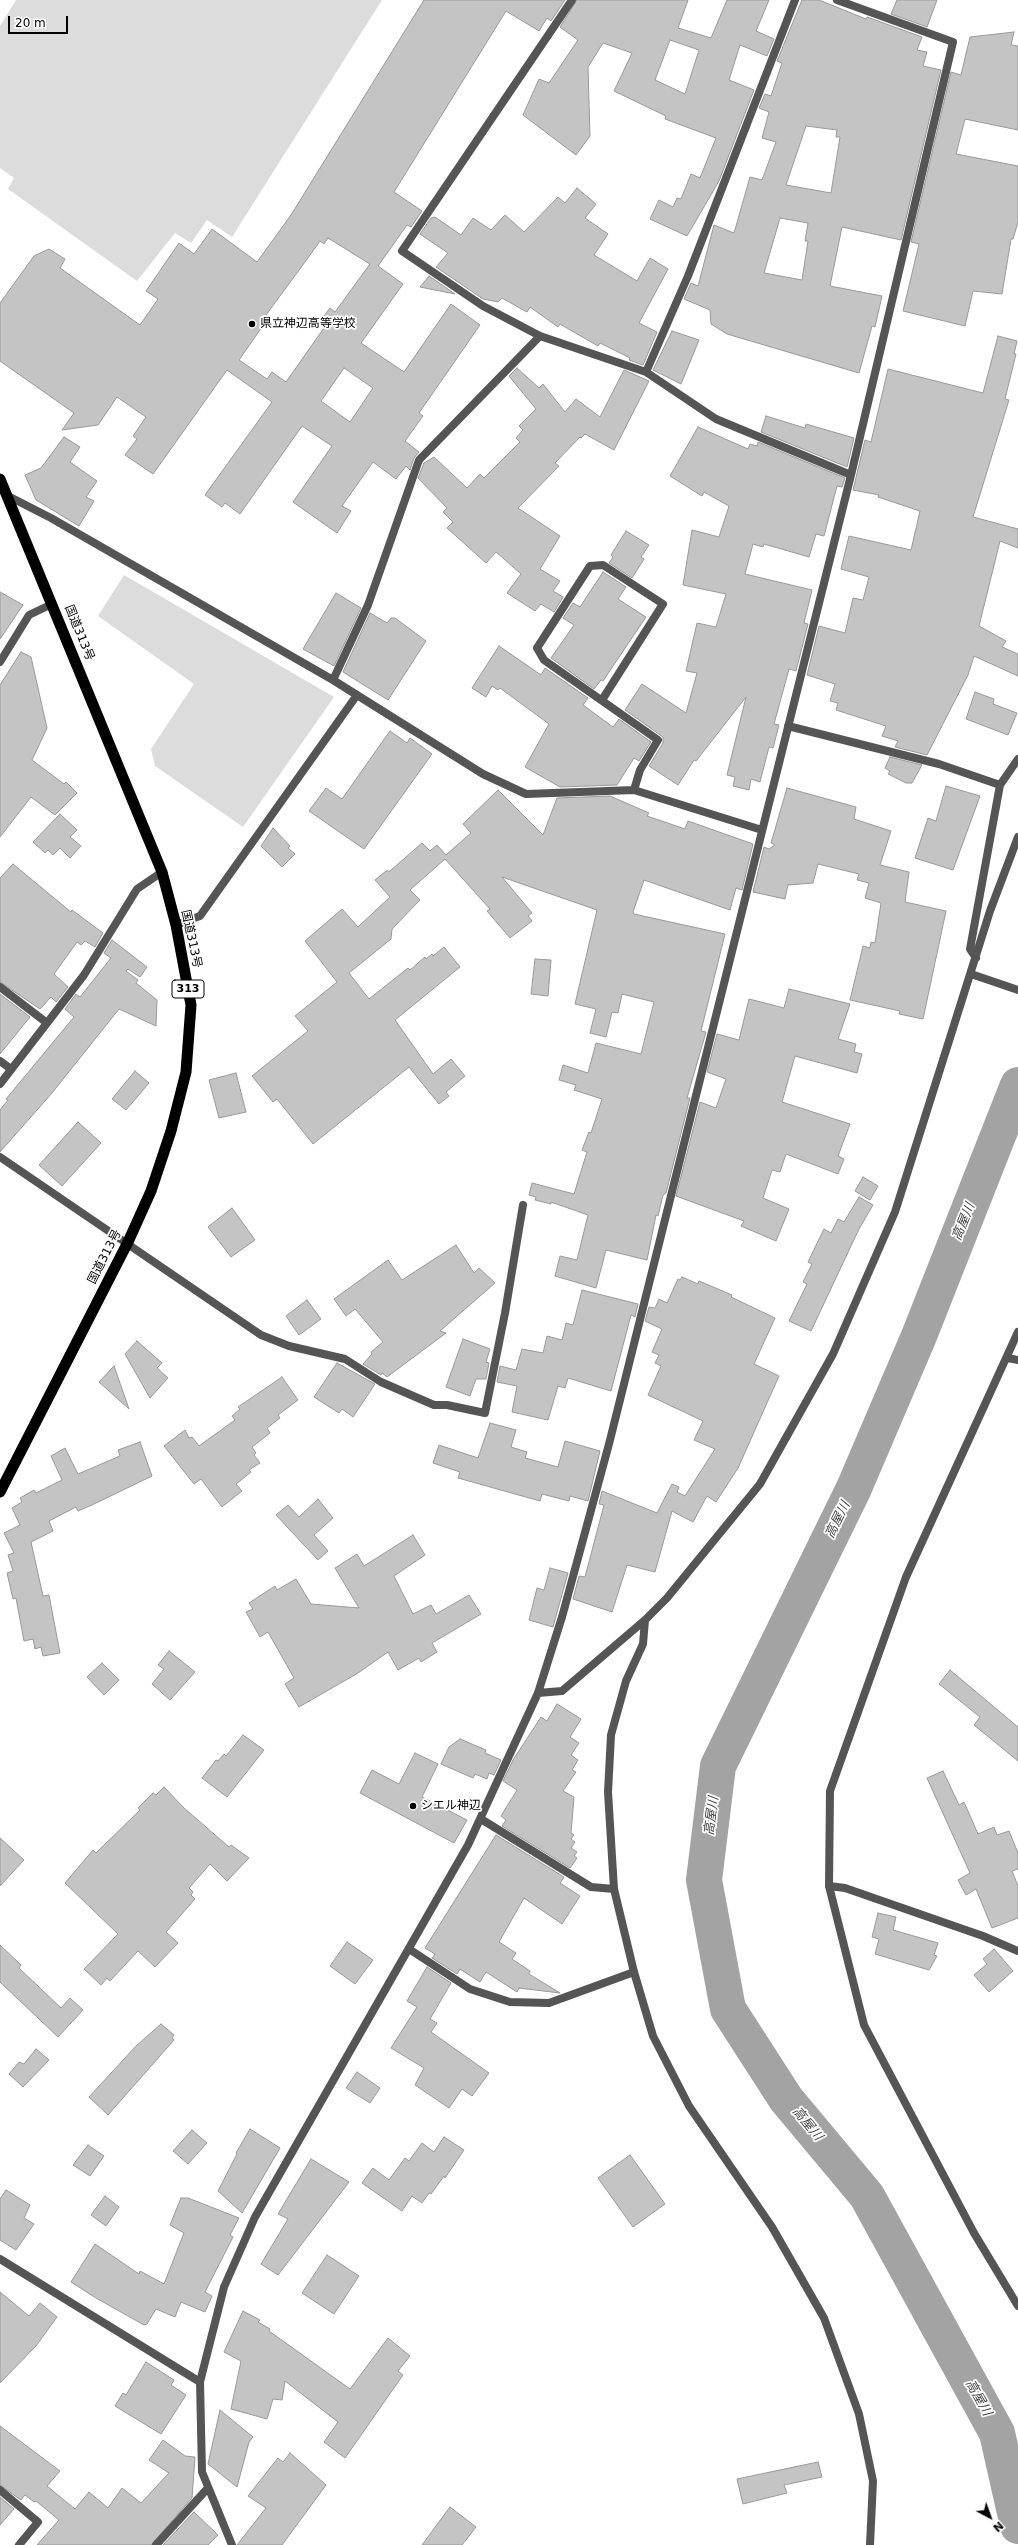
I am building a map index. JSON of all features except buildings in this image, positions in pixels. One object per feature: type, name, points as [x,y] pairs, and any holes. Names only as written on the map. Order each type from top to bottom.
[{"type":"highway","name":"国道313号","points":[[0,479],[3,493],[52,604],[162,872],[176,925],[191,1005],[186,1072],[171,1131],[151,1191],[128,1242],[0,1492]]},
{"type":"street","points":[[572,0],[402,251],[482,306],[540,336],[646,372],[716,419],[851,475]]},
{"type":"street","points":[[646,372],[688,276],[795,0]]},
{"type":"street","points":[[232,2545],[207,2489],[202,2472],[200,2382],[224,2287],[255,2217],[481,1819],[538,1693],[562,1617],[609,1444],[851,475],[953,42],[837,0]]},
{"type":"street","points":[[333,680],[368,605],[419,460],[458,418],[540,336]]},
{"type":"street","points":[[3,493],[58,522],[333,680],[483,774],[526,794],[634,790],[762,830]]},
{"type":"street","points":[[602,700],[663,604],[603,565],[590,566],[537,648],[544,660],[658,740],[640,770],[634,790]]},
{"type":"street","points":[[0,662],[29,615],[52,604]]},
{"type":"street","points":[[176,925],[200,916],[357,695]]},
{"type":"street","points":[[788,726],[939,764],[1000,785]]},
{"type":"street","points":[[976,958],[970,949],[1000,785],[1018,759]]},
{"type":"street","points":[[538,1693],[562,1691],[645,1620],[667,1598],[760,1484],[833,1354],[895,1212],[990,911],[1018,837]]},
{"type":"street","points":[[0,1084],[84,975],[137,889],[162,872]]},
{"type":"street","points":[[971,974],[1018,990]]},
{"type":"street","points":[[0,987],[47,1023]]},
{"type":"street","points":[[0,1061],[11,1069]]},
{"type":"street","points":[[0,1157],[128,1242],[261,1335],[289,1346],[344,1359],[381,1382],[434,1404],[447,1405],[484,1413],[505,1313],[523,1206]]},
{"type":"street","points":[[1018,1332],[1008,1358],[906,1577],[830,1791],[829,1886],[864,2025],[974,2233],[1018,2306]]},
{"type":"street","points":[[1008,1358],[1018,1360]]},
{"type":"street","points":[[645,1620],[643,1644],[626,1681],[612,1735],[608,1792],[614,1889],[634,1972],[653,2036],[689,2106],[772,2227],[824,2318],[859,2414],[873,2481],[870,2545]]},
{"type":"street","points":[[481,1819],[591,1887],[614,1889]]},
{"type":"street","points":[[829,1886],[852,1891],[984,1936],[1018,1951]]},
{"type":"street","points":[[408,1949],[470,1989],[510,2002],[549,2003],[634,1972]]},
{"type":"street","points":[[0,2259],[200,2382]]},
{"type":"street","points":[[156,2545],[207,2489]]},
{"type":"street","points":[[0,2490],[38,2522],[19,2545]]},
{"type":"shaded area","points":[[16,0],[382,0],[232,237],[207,220],[191,243],[175,233],[137,281],[8,189],[14,178],[0,168],[0,26]]},
{"type":"shaded area","points":[[124,575],[334,697],[243,827],[155,766],[151,749],[194,684],[98,616]]},
{"type":"waterway","name":"高屋川","points":[[1018,1085],[919,1336],[854,1488],[718,1766],[704,1880],[728,2009],[786,2099],[867,2196],[997,2433],[1018,2526]]},
{"type":"place","name":"県立神辺高等学校","points":[[252,324]]},
{"type":"place","name":"シエル神辺","points":[[413,1806]]}]
